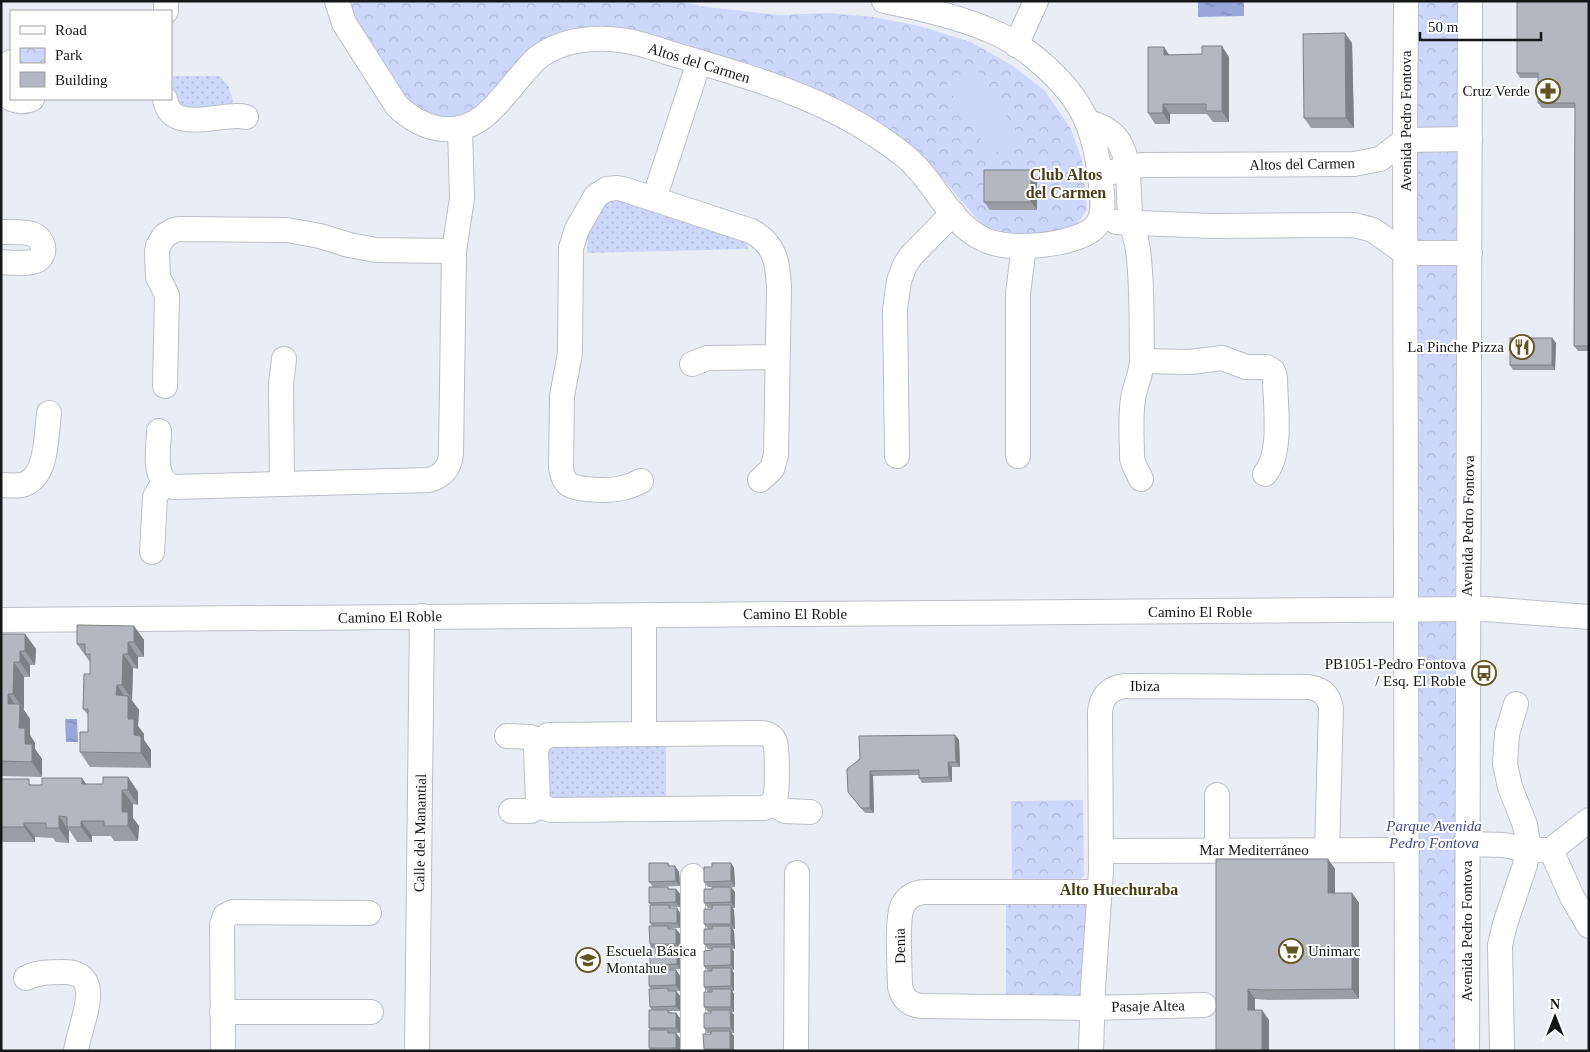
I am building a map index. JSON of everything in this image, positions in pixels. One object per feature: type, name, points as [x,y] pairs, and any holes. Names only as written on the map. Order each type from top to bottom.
[{"type":"street","name":"Altos del Carmen","points":[[337,1],[344,23],[397,106],[407,116],[428,126],[443,129],[460,128],[482,117],[543,53],[556,47],[593,39],[610,39],[644,46],[699,62],[791,92],[847,117],[917,166],[952,213],[969,231],[987,241],[1024,246],[1055,242],[1088,233],[1100,222]]},
{"type":"street","points":[[884,1],[961,20],[992,31],[1016,45],[1043,66],[1068,91],[1088,122],[1096,154],[1102,206],[1100,222],[1211,226],[1354,225],[1377,232],[1406,254],[1470,253]]},
{"type":"street","points":[[1016,45],[1036,1]]},
{"type":"street","name":"Avenida Pedro Fontova","points":[[1406,1],[1407,1051]]},
{"type":"street","name":"Avenida Pedro Fontova","points":[[1466,1051],[1470,1]]},
{"type":"street","points":[[654,199],[699,62]]},
{"type":"street","points":[[10,63],[5,67],[2,88],[10,98]]},
{"type":"street","points":[[16,100],[21,102],[28,100]]},
{"type":"street","points":[[166,100],[171,112],[181,118],[210,119],[235,115],[246,116]]},
{"type":"street","points":[[1088,122],[1113,135],[1124,151],[1127,167],[1131,222],[1136,239],[1140,272],[1142,362],[1141,372],[1133,397],[1132,458],[1141,478]]},
{"type":"street","points":[[159,431],[158,472],[164,482],[173,487],[429,480],[441,475],[445,471],[449,466],[452,453],[454,250],[462,198],[460,128]]},
{"type":"street","points":[[1405,140],[1470,138]]},
{"type":"street","name":"Altos del Carmen","points":[[1100,177],[1127,167],[1143,165],[1354,164],[1380,159],[1405,140]]},
{"type":"street","points":[[641,481],[623,488],[609,490],[580,488],[567,483],[561,468],[562,396],[570,353],[571,248],[577,228],[596,196],[607,189],[618,188],[751,231],[758,234],[769,244],[774,253],[778,272],[775,462],[769,474],[760,480]]},
{"type":"street","points":[[896,456],[895,309],[899,281],[905,265],[911,256],[952,213]]},
{"type":"street","points":[[165,386],[167,299],[166,291],[158,277],[157,252],[160,240],[169,232],[179,229],[287,230],[376,250],[454,250]]},
{"type":"street","points":[[1,232],[32,234],[40,239],[44,249],[41,258],[33,262],[1,262]]},
{"type":"street","points":[[1018,456],[1018,293],[1024,246]]},
{"type":"street","points":[[692,364],[707,358],[777,357]]},
{"type":"street","points":[[282,484],[281,384],[284,358]]},
{"type":"street","points":[[1142,362],[1190,362],[1222,358],[1246,366],[1267,367],[1272,371],[1275,377],[1276,454],[1273,463],[1265,474]]},
{"type":"street","points":[[1,485],[18,486],[30,482],[40,471],[49,413]]},
{"type":"street","points":[[152,552],[155,497],[164,482]]},
{"type":"street","name":"Camino El Roble","points":[[1,620],[1467,609],[1497,609],[1589,617]]},
{"type":"street","points":[[650,615],[650,734]]},
{"type":"street","name":"Calle del Manantial","points":[[417,1051],[422,616]]},
{"type":"street","name":"Ibiza","points":[[1091,1051],[1100,892],[1100,711],[1104,698],[1108,693],[1113,689],[1125,686],[1309,687],[1323,692],[1331,708],[1327,850]]},
{"type":"street","points":[[1502,1051],[1500,945],[1525,865],[1527,850],[1525,825],[1510,787],[1505,764],[1507,734],[1516,704]]},
{"type":"street","points":[[763,733],[771,736],[776,745],[777,791],[772,803],[764,808],[571,810],[551,810],[540,805],[536,796],[536,750],[539,742],[548,735],[650,734],[763,733]]},
{"type":"street","points":[[507,736],[530,737],[539,742]]},
{"type":"street","points":[[1217,795],[1217,850]]},
{"type":"street","points":[[772,803],[785,811],[810,812]]},
{"type":"street","points":[[511,811],[531,810],[540,805]]},
{"type":"street","points":[[1467,852],[1504,860],[1527,850],[1551,850],[1589,820]]},
{"type":"street","name":"Mar Mediterráneo","points":[[1101,851],[1408,850]]},
{"type":"street","points":[[1551,850],[1572,897],[1589,926]]},
{"type":"street","points":[[796,1051],[797,873]]},
{"type":"street","points":[[693,876],[693,1051]]},
{"type":"street","name":"Denia","points":[[1092,1008],[922,1006],[911,1004],[903,996],[900,987],[900,917],[901,910],[907,899],[919,892],[1100,892]]},
{"type":"street","points":[[222,1051],[222,920],[228,914],[233,912],[369,913]]},
{"type":"street","points":[[26,978],[43,972],[72,972],[82,977],[86,982],[89,992],[76,1051]]},
{"type":"street","name":"Pasaje Altea","points":[[1092,1008],[1204,1005]]},
{"type":"street","points":[[222,1012],[370,1012]]},
{"type":"green space","points":[[348,1],[680,1],[706,7],[779,15],[827,13],[874,17],[919,26],[971,42],[1013,66],[1045,91],[1071,129],[1082,160],[1087,209],[1078,223],[1063,233],[1014,236],[983,226],[933,167],[901,140],[862,113],[809,86],[769,70],[707,54],[552,39],[476,111],[455,121],[421,117],[393,91],[348,6]]},
{"type":"green space","points":[[1413,1],[1458,1],[1455,599],[1412,601]]},
{"type":"green space","points":[[975,67],[1020,138],[991,156],[946,85]]},
{"type":"green space","points":[[173,76],[220,76],[229,87],[233,101],[228,111],[196,113],[173,101]]},
{"type":"green space","points":[[617,197],[746,240],[748,249],[587,253],[589,222],[599,204]]},
{"type":"green space","name":"Parque Avenida Pedro Fontova","points":[[1456,616],[1456,1051],[1413,1051],[1411,618]]},
{"type":"green space","points":[[554,744],[666,744],[666,799],[552,799],[547,793],[547,750]]},
{"type":"green space","points":[[1083,800],[1084,876],[1076,883],[1012,884],[1011,801]]},
{"type":"green space","points":[[1006,904],[1086,904],[1086,1000],[1006,1000]]},
{"type":"water","points":[[1198,1],[1244,1],[1244,16],[1198,17]]},
{"type":"water","points":[[65,719],[77,719],[78,742],[66,742]]},
{"type":"building","points":[[1517,1],[1589,1],[1589,346],[1574,346],[1575,103],[1538,103],[1538,73],[1517,73]]},
{"type":"building","points":[[1345,33],[1346,118],[1304,118],[1303,34]]},
{"type":"building","points":[[1202,46],[1222,46],[1222,111],[1206,111],[1206,104],[1163,104],[1163,113],[1148,113],[1148,47],[1164,47],[1164,55],[1202,54]]},
{"type":"building","points":[[984,170],[1031,170],[1031,202],[984,202]]},
{"type":"building","points":[[1510,338],[1552,338],[1552,365],[1510,365]]},
{"type":"building","points":[[77,625],[134,626],[134,642],[128,642],[128,654],[123,654],[122,685],[117,685],[116,695],[128,696],[128,719],[134,719],[134,735],[141,736],[141,753],[80,752],[80,732],[88,732],[88,709],[83,709],[84,674],[90,674],[90,654],[85,654],[85,644],[77,644]]},
{"type":"building","points":[[1,634],[25,634],[25,651],[20,651],[20,662],[14,662],[13,694],[8,694],[8,704],[20,704],[19,728],[25,728],[25,744],[32,744],[32,762],[1,761]]},
{"type":"building","points":[[955,735],[956,762],[948,762],[949,777],[919,778],[919,770],[870,771],[870,808],[861,808],[848,792],[847,769],[860,759],[859,736]]},
{"type":"building","points":[[103,777],[128,777],[128,790],[122,790],[122,812],[128,812],[128,826],[104,826],[104,821],[81,821],[81,827],[67,827],[67,817],[59,816],[59,828],[46,828],[46,823],[24,823],[24,827],[1,827],[1,779],[29,779],[29,785],[42,785],[42,778],[82,778],[82,784],[103,784]]},
{"type":"building","name":"Unimarc","points":[[1216,859],[1328,859],[1328,893],[1352,893],[1352,989],[1248,989],[1248,1010],[1262,1010],[1262,1051],[1216,1051]]},
{"type":"building","points":[[649,863],[668,863],[668,866],[675,866],[676,881],[649,882]]},
{"type":"building","points":[[712,863],[731,863],[731,881],[704,882],[704,867],[712,867]]},
{"type":"building","points":[[649,887],[676,889],[676,902],[649,903]]},
{"type":"building","points":[[712,887],[731,887],[731,902],[704,903],[704,889],[712,889]]},
{"type":"building","points":[[650,905],[669,905],[669,908],[677,908],[677,923],[650,923]]},
{"type":"building","points":[[712,905],[731,905],[731,924],[704,924],[704,909],[712,909]]},
{"type":"building","points":[[649,926],[668,926],[668,929],[676,929],[676,944],[650,944]]},
{"type":"building","points":[[712,926],[731,926],[731,944],[704,944],[704,929],[712,929]]},
{"type":"building","points":[[669,946],[669,949],[677,949],[677,964],[650,965],[650,947]]},
{"type":"building","points":[[712,947],[731,947],[731,965],[704,966],[704,951],[712,950]]},
{"type":"building","points":[[649,968],[676,970],[676,985],[649,986]]},
{"type":"building","points":[[712,968],[731,968],[731,986],[704,987],[704,971],[712,971]]},
{"type":"building","points":[[668,988],[668,991],[676,991],[676,1006],[650,1007],[649,989]]},
{"type":"building","points":[[712,989],[731,989],[731,1007],[704,1007],[704,992],[712,992]]},
{"type":"building","points":[[649,1010],[668,1010],[668,1013],[676,1013],[676,1028],[649,1028]]},
{"type":"building","points":[[711,1010],[730,1010],[731,1028],[704,1028],[704,1013],[711,1013]]},
{"type":"building","points":[[649,1030],[668,1030],[668,1033],[676,1033],[676,1048],[649,1048]]},
{"type":"building","points":[[711,1031],[730,1031],[730,1049],[704,1049],[703,1034],[711,1034]]},
{"type":"place","name":"Cruz Verde","points":[[1548,91]]},
{"type":"place","name":"La Pinche Pizza","points":[[1522,347]]},
{"type":"place","name":"PB1051-Pedro Fontova / Esq. El Roble","points":[[1484,673]]},
{"type":"place","name":"Unimarc","points":[[1291,951]]},
{"type":"place","name":"Escuela Básica Montahue","points":[[588,960]]},
{"type":"district","name":"Club Altos del Carmen","points":[[1066,183]]},
{"type":"district","name":"Alto Huechuraba","points":[[1119,889]]}]
